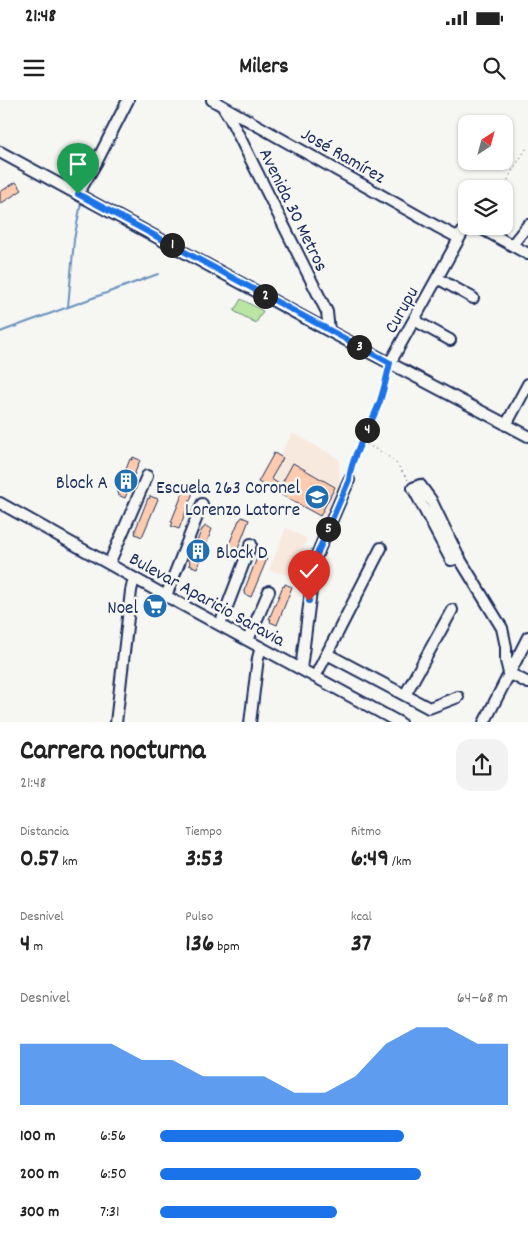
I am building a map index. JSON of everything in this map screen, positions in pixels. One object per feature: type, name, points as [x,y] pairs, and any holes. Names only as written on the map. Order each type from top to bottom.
[{"type":"street","points":[[78,194],[128,100]]},
{"type":"street","name":"José Ramírez","points":[[218,102],[459,238]]},
{"type":"street","name":"Avenida 30 Metros","points":[[218,102],[230,118],[327,312],[329,331]]},
{"type":"street","points":[[0,152],[329,331],[528,436]]},
{"type":"street","points":[[512,245],[528,224]]},
{"type":"street","name":"Curupu","points":[[390,363],[461,235]]},
{"type":"street","points":[[494,235],[528,254]]},
{"type":"street","points":[[438,278],[473,298]]},
{"type":"street","points":[[414,320],[450,340]]},
{"type":"street","points":[[506,425],[528,384]]},
{"type":"street","points":[[109,564],[147,476]]},
{"type":"street","points":[[301,669],[315,559],[349,480]]},
{"type":"street","points":[[413,488],[420,485],[431,500],[460,558],[502,628],[509,673],[528,683]]},
{"type":"street","name":"Bulevar Aparicio Saravia","points":[[0,503],[397,722]]},
{"type":"street","points":[[166,596],[202,504]]},
{"type":"street","points":[[220,625],[251,544]]},
{"type":"street","points":[[315,677],[381,548]]},
{"type":"street","points":[[116,722],[134,578]]},
{"type":"street","points":[[248,640],[269,591]]},
{"type":"street","points":[[405,695],[452,610]]},
{"type":"street","points":[[484,722],[528,637]]},
{"type":"street","points":[[250,722],[260,647]]},
{"type":"street","points":[[327,654],[429,708],[458,697]]},
{"type":"path","points":[[508,180],[528,146]]},
{"type":"path","name":"Curupu","points":[[349,480],[350,471],[380,401],[390,363]]},
{"type":"path","points":[[362,441],[385,454],[396,463],[413,488]]},
{"type":"shaded area","points":[[293,433],[339,459],[340,488],[324,518],[258,482],[279,456]]},
{"type":"shaded area","points":[[286,528],[307,539],[297,566],[287,575],[269,570]]},
{"type":"green space","points":[[241,299],[263,311],[256,323],[234,311]]},
{"type":"building","points":[[16,182],[22,190],[0,204],[0,192]]},
{"type":"building","points":[[274,453],[283,458],[271,479],[281,485],[293,463],[335,487],[320,516],[258,482]]},
{"type":"building","name":"Block A","points":[[133,457],[140,460],[125,498],[118,495],[119,492],[117,492],[130,459],[132,460]]},
{"type":"building","points":[[187,487],[194,490],[179,529],[171,526],[173,523],[171,522]]},
{"type":"building","points":[[150,496],[158,499],[142,537],[135,534],[135,531]]},
{"type":"building","points":[[242,517],[249,520],[234,559],[226,556],[228,553],[226,552]]},
{"type":"building","name":"Block D","points":[[205,526],[212,529],[197,568],[189,565],[189,561]]},
{"type":"building","points":[[259,556],[267,559],[251,597],[244,594],[244,591]]},
{"type":"building","points":[[285,584],[292,587],[277,625],[270,622],[271,619],[269,619]]},
{"type":"waterway","points":[[68,307],[74,240],[81,203]]},
{"type":"waterway","points":[[0,332],[158,274]]},
{"type":"place","name":"Block A","points":[[126,481]]},
{"type":"place","name":"Escuela 263 Coronel Lorenzo Latorre","points":[[317,497]]},
{"type":"place","name":"Block D","points":[[198,551]]},
{"type":"place","name":"Noel","points":[[155,606]]},
{"type":"route","points":[[78,194],[390,363],[380,401],[355,456],[349,480],[315,559],[309,601]]}]
